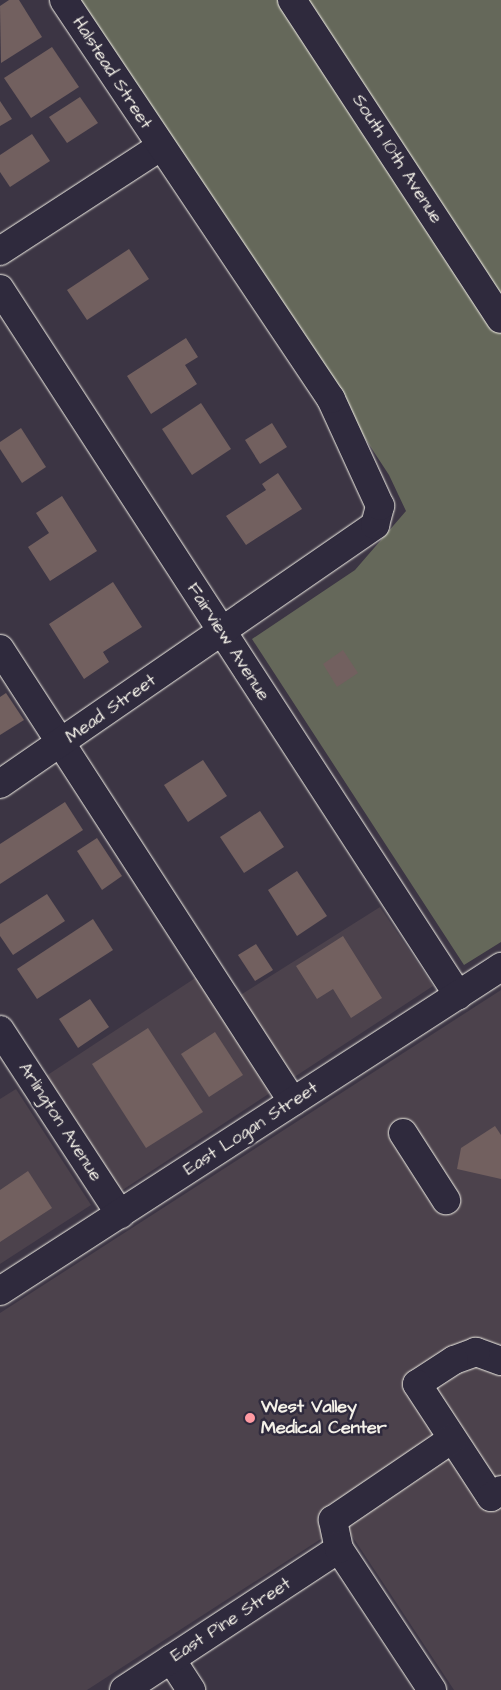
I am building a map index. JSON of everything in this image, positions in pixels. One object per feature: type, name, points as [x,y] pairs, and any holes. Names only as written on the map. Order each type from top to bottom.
[{"type":"street","name":"Halstead Street","points":[[64,0],[160,146],[331,398],[380,506],[375,525],[221,633]]},
{"type":"street","name":"South 10th Avenue","points":[[292,0],[501,319]]},
{"type":"street","points":[[0,251],[160,146]]},
{"type":"street","name":"Fairview Avenue","points":[[0,289],[221,633],[458,995]]},
{"type":"street","name":"Mead Street","points":[[0,784],[62,744],[221,633]]},
{"type":"street","points":[[0,649],[293,1102]]},
{"type":"street","name":"East Logan Street","points":[[0,1291],[501,967]]},
{"type":"street","name":"Arlington Avenue","points":[[0,1030],[120,1214]]},
{"type":"street","points":[[403,1133],[446,1200]]},
{"type":"street","points":[[496,1494],[452,1439],[417,1384],[454,1360],[476,1352],[501,1362]]},
{"type":"street","points":[[432,1690],[339,1549],[333,1520],[452,1439]]},
{"type":"street","name":"East Pine Street","points":[[124,1690],[339,1549]]},
{"type":"street","points":[[172,1659],[191,1690]]},
{"type":"shaded area","points":[[380,907],[433,986],[121,1191],[46,1076],[212,967],[234,999]]},
{"type":"shaded area","name":"West Valley Medical Center","points":[[501,990],[501,1690],[454,1690],[344,1524],[87,1690],[0,1690],[0,1313]]},
{"type":"shaded area","points":[[16,1089],[91,1205],[0,1264],[0,1099]]},
{"type":"green space","points":[[78,0],[501,0],[501,942],[464,965],[252,639],[355,570],[406,511],[389,475]]},
{"type":"building","points":[[9,0],[19,0],[42,37],[1,63],[0,6]]},
{"type":"building","points":[[52,47],[79,87],[31,118],[4,78]]},
{"type":"building","points":[[80,97],[98,123],[67,143],[49,117]]},
{"type":"building","points":[[0,101],[12,119],[0,126]]},
{"type":"building","points":[[32,134],[50,161],[10,187],[0,172],[0,155]]},
{"type":"building","points":[[129,249],[149,279],[87,320],[67,290]]},
{"type":"building","points":[[186,338],[198,357],[185,365],[197,384],[151,414],[127,376]]},
{"type":"building","points":[[201,403],[231,449],[192,475],[162,429]]},
{"type":"building","points":[[272,423],[287,447],[260,464],[245,440]]},
{"type":"building","points":[[21,428],[46,467],[22,483],[0,449],[0,442]]},
{"type":"building","points":[[278,473],[302,509],[246,545],[226,516],[266,490],[262,484]]},
{"type":"building","points":[[62,496],[97,551],[50,581],[28,547],[49,533],[36,513]]},
{"type":"building","points":[[113,582],[142,627],[103,652],[109,662],[84,679],[49,624]]},
{"type":"building","points":[[343,650],[358,673],[337,687],[323,664]]},
{"type":"building","points":[[6,693],[24,720],[0,735],[0,697]]},
{"type":"building","points":[[203,760],[227,796],[188,822],[164,785]]},
{"type":"building","points":[[65,802],[83,830],[0,884],[0,844]]},
{"type":"building","points":[[260,811],[284,847],[244,873],[220,837]]},
{"type":"building","points":[[97,838],[122,876],[102,890],[77,851]]},
{"type":"building","points":[[297,871],[327,916],[297,936],[268,890]]},
{"type":"building","points":[[47,894],[65,921],[13,955],[0,936],[0,924]]},
{"type":"building","points":[[93,919],[113,950],[37,999],[17,969]]},
{"type":"building","points":[[343,936],[382,998],[351,1018],[333,989],[317,999],[296,966]]},
{"type":"building","points":[[256,944],[273,970],[255,981],[238,955]]},
{"type":"building","points":[[90,999],[109,1027],[78,1048],[59,1019]]},
{"type":"building","points":[[148,1028],[203,1112],[146,1148],[92,1064]]},
{"type":"building","points":[[215,1032],[243,1075],[209,1097],[181,1054]]},
{"type":"building","points":[[495,1126],[501,1135],[501,1179],[457,1169],[461,1148]]},
{"type":"building","points":[[28,1171],[52,1208],[0,1242],[0,1190]]},
{"type":"place","name":"West Valley Medical Center","points":[[250,1418]]}]
